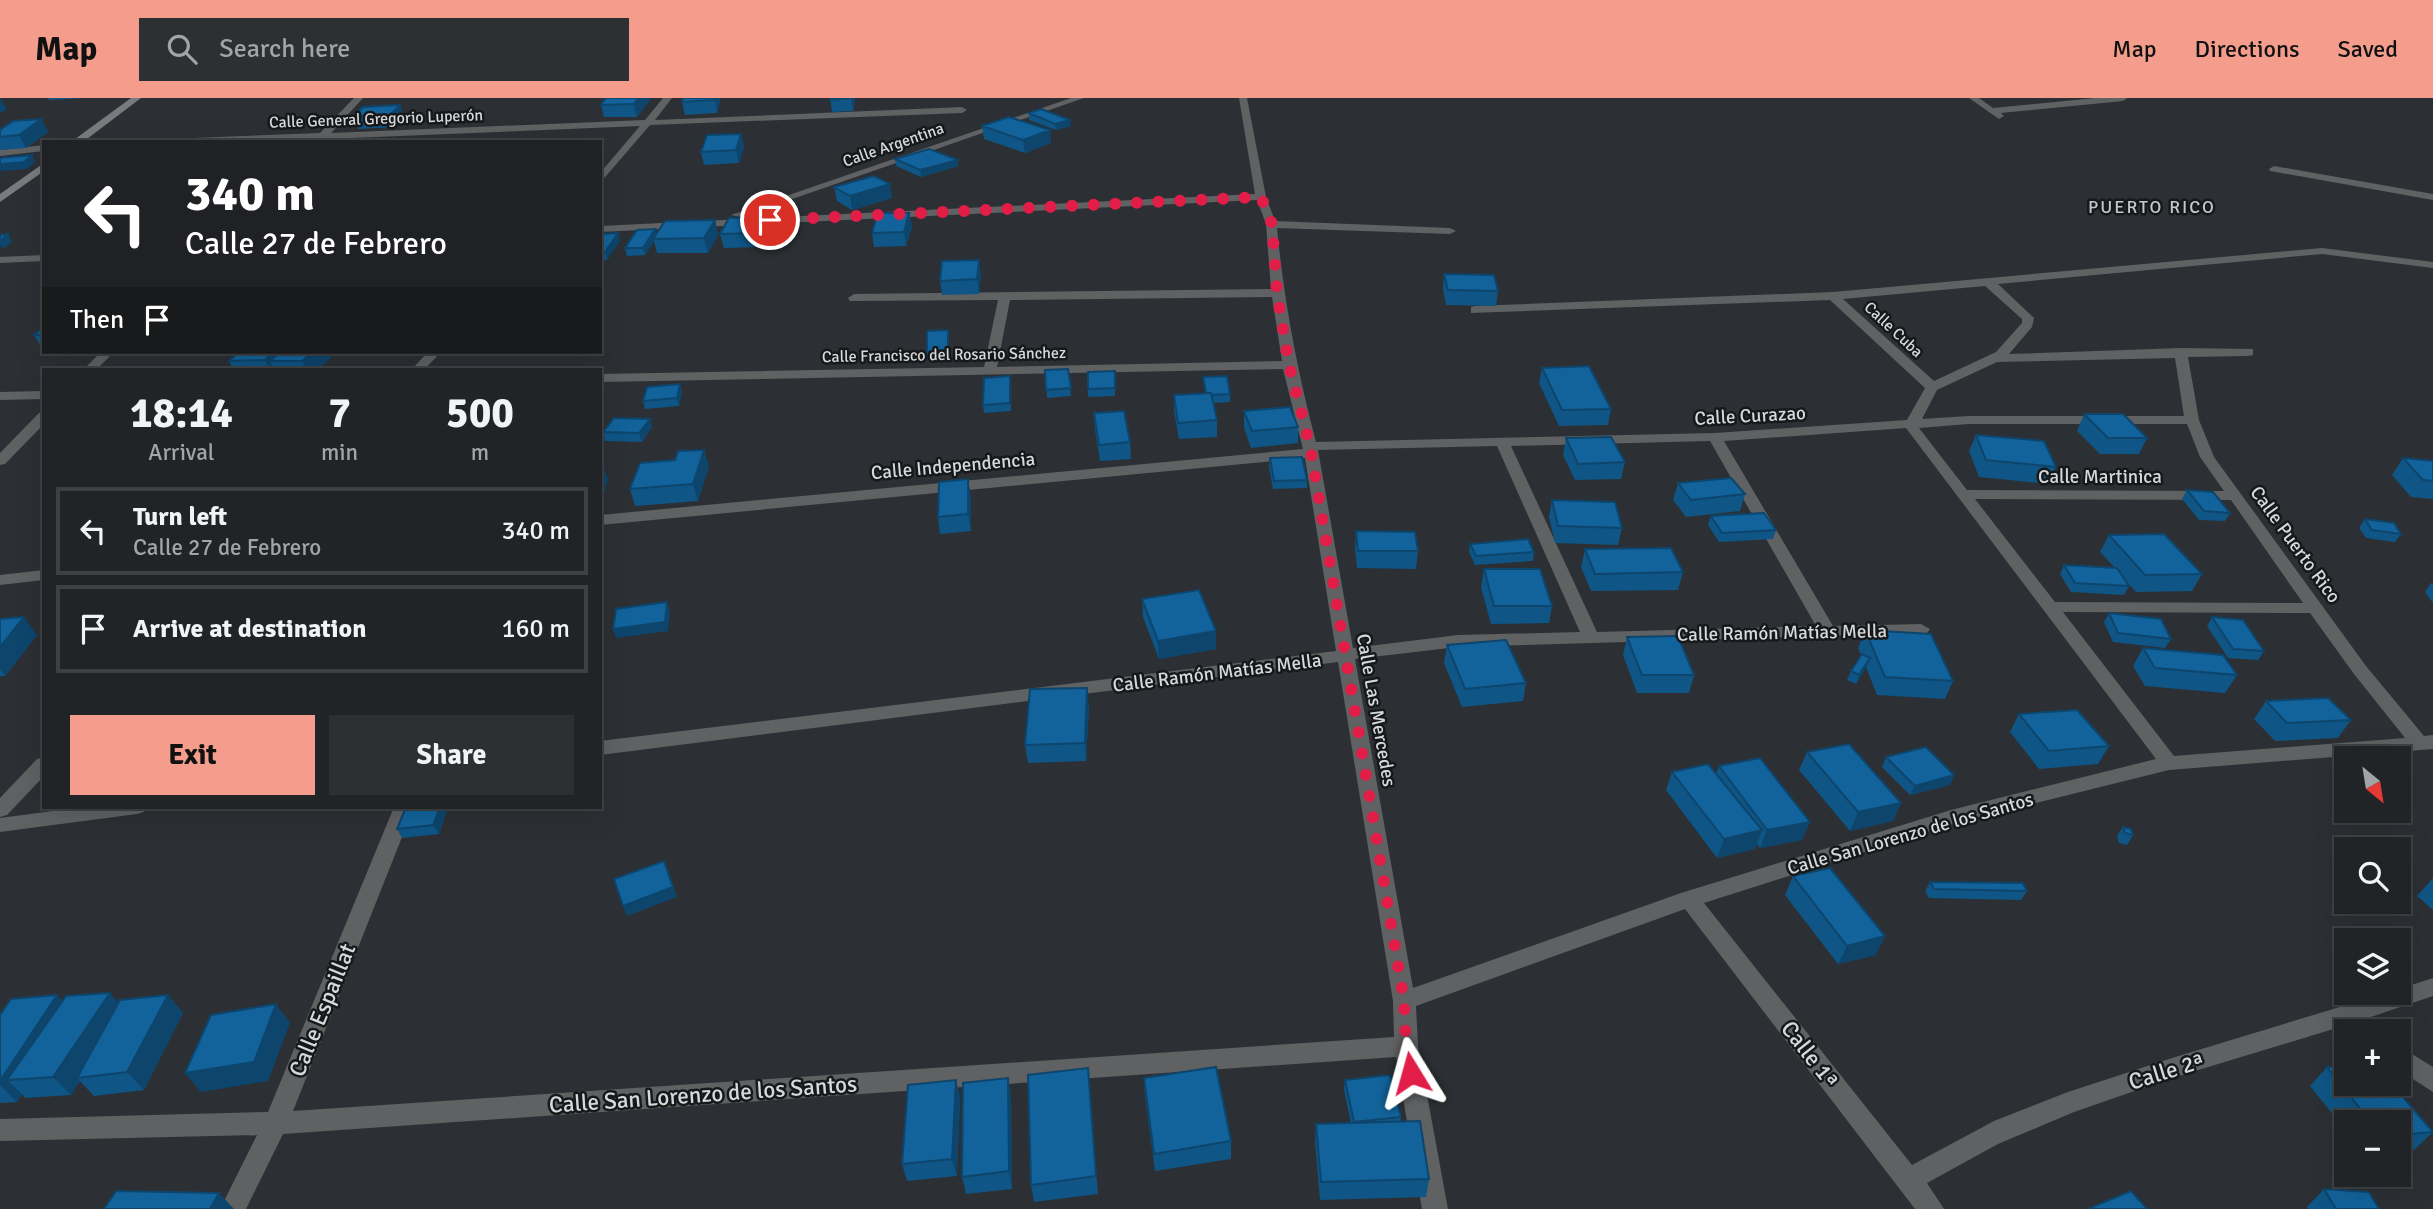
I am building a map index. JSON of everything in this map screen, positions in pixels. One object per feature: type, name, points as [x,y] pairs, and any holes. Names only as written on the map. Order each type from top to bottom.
[{"type":"main road","points":[[79,140],[137,98]]},
{"type":"main road","points":[[0,200],[42,168]]},
{"type":"street","points":[[319,139],[359,98]]},
{"type":"street","points":[[602,178],[668,98]]},
{"type":"street","points":[[952,98],[975,119]]},
{"type":"street","name":"Calle Argentina","points":[[716,222],[975,119],[1080,98]]},
{"type":"street","name":"Calle Las Mercedes","points":[[1242,98],[1261,197],[1272,224],[1277,293],[1289,365],[1310,450],[1347,656],[1404,1001],[1406,1046],[1435,1209]]},
{"type":"street","points":[[1973,98],[2005,120]]},
{"type":"street","points":[[1991,111],[2123,98]]},
{"type":"street","name":"Calle General Gregorio Luperón","points":[[269,140],[647,123],[975,119]]},
{"type":"street","points":[[0,153],[42,148]]},
{"type":"street","points":[[2274,169],[2433,197]]},
{"type":"street","points":[[602,229],[1261,197]]},
{"type":"street","points":[[1272,224],[1450,231]]},
{"type":"street","points":[[1475,310],[1833,296],[2322,251],[2433,265]]},
{"type":"street","points":[[0,260],[42,258]]},
{"type":"street","points":[[1986,280],[2029,322],[2005,352],[1932,387],[1911,426],[2169,763]]},
{"type":"street","points":[[854,298],[1277,293]]},
{"type":"street","points":[[990,370],[1005,295]]},
{"type":"street","name":"Calle Cuba","points":[[1833,296],[1932,387]]},
{"type":"street","name":"Calle Puerto Rico","points":[[2181,352],[2192,419],[2207,457],[2360,670],[2426,741]]},
{"type":"street","points":[[1996,358],[2248,352]]},
{"type":"street","points":[[91,368],[106,354]]},
{"type":"street","points":[[419,368],[433,354]]},
{"type":"street","name":"Calle Francisco del Rosario Sánchez","points":[[602,378],[1289,365]]},
{"type":"street","points":[[0,396],[42,395]]},
{"type":"street","points":[[0,461],[42,418]]},
{"type":"street","name":"Calle Curazao","points":[[1310,450],[1502,441],[1715,438],[1969,420],[2192,419]]},
{"type":"street","points":[[1715,438],[1827,630]]},
{"type":"street","points":[[1502,441],[1590,636]]},
{"type":"street","name":"Calle Independencia","points":[[602,520],[1310,450]]},
{"type":"street","name":"Calle Martinica","points":[[1964,494],[2236,496]]},
{"type":"street","points":[[0,580],[42,575]]},
{"type":"street","points":[[2050,607],[2317,608]]},
{"type":"street","name":"Calle Ramón Matías Mella","points":[[602,748],[1458,641],[1921,629]]},
{"type":"street","name":"Calle San Lorenzo de los Santos","points":[[1404,1001],[1689,900],[1958,816],[2169,763],[2426,741]]},
{"type":"street","points":[[0,810],[42,766]]},
{"type":"street","points":[[0,825],[122,809]]},
{"type":"street","name":"Calle Espaillat","points":[[233,1209],[276,1123],[403,809]]},
{"type":"street","name":"Calle 1ª","points":[[1689,900],[1931,1209]]},
{"type":"street","name":"Calle 2ª","points":[[2366,1019],[2433,987]]},
{"type":"street","name":"Calle 2ª","points":[[1908,1180],[2014,1124],[2127,1082],[2334,1029]]},
{"type":"street","name":"Calle San Lorenzo de los Santos","points":[[0,1130],[276,1123],[1406,1046]]},
{"type":"street","points":[[2411,1065],[2433,1081]]},
{"type":"building","points":[[606,98],[638,98],[634,104],[601,105]]},
{"type":"building","points":[[683,98],[715,98],[682,102]]},
{"type":"building","points":[[400,105],[390,115],[353,116],[363,107]]},
{"type":"building","points":[[1041,109],[1070,120],[1055,124],[1029,113]]},
{"type":"building","points":[[1009,117],[1050,130],[1023,140],[982,126]]},
{"type":"building","points":[[41,119],[19,135],[0,137],[0,130],[13,121]]},
{"type":"building","points":[[741,134],[736,150],[701,152],[707,135]]},
{"type":"building","points":[[929,149],[958,160],[920,170],[895,159]]},
{"type":"building","points":[[32,155],[24,162],[0,164],[0,158]]},
{"type":"building","points":[[874,176],[890,184],[850,196],[834,187]]},
{"type":"building","points":[[878,213],[909,213],[904,232],[872,233]]},
{"type":"building","points":[[763,217],[755,233],[720,234],[729,218]]},
{"type":"building","points":[[715,220],[704,238],[653,239],[665,221]]},
{"type":"building","points":[[655,229],[643,248],[625,248],[637,230]]},
{"type":"building","points":[[618,233],[605,252],[602,252],[602,234]]},
{"type":"building","points":[[979,260],[977,279],[940,281],[942,261]]},
{"type":"building","points":[[1444,274],[1494,275],[1498,291],[1448,290]]},
{"type":"building","points":[[948,330],[948,350],[927,352],[927,331]]},
{"type":"building","points":[[237,354],[271,354],[265,360],[229,361]]},
{"type":"building","points":[[279,354],[310,354],[302,361],[270,361]]},
{"type":"building","points":[[1589,366],[1611,409],[1562,410],[1542,368]]},
{"type":"building","points":[[1068,369],[1071,388],[1046,390],[1045,370]]},
{"type":"building","points":[[1115,371],[1115,388],[1088,389],[1088,372]]},
{"type":"building","points":[[1010,376],[1010,403],[983,405],[984,378]]},
{"type":"building","points":[[1227,376],[1230,394],[1206,393],[1203,377]]},
{"type":"building","points":[[680,384],[677,398],[643,401],[647,387]]},
{"type":"building","points":[[1211,393],[1217,420],[1178,423],[1174,395]]},
{"type":"building","points":[[1290,407],[1298,427],[1252,431],[1244,411]]},
{"type":"building","points":[[1124,411],[1130,442],[1099,445],[1094,413]]},
{"type":"building","points":[[2084,414],[2123,414],[2147,438],[2108,438]]},
{"type":"building","points":[[614,418],[650,419],[639,433],[603,432]]},
{"type":"building","points":[[1976,435],[2044,441],[2056,467],[1986,460]]},
{"type":"building","points":[[1611,437],[1625,462],[1578,464],[1566,438]]},
{"type":"building","points":[[704,450],[693,484],[630,489],[640,463],[675,460],[678,451]]},
{"type":"building","points":[[1302,457],[1307,480],[1274,481],[1270,458]]},
{"type":"building","points":[[2403,458],[2433,461],[2433,481],[2423,480]]},
{"type":"building","points":[[1731,478],[1745,494],[1691,500],[1678,483]]},
{"type":"building","points":[[968,479],[968,514],[938,517],[939,482]]},
{"type":"building","points":[[2187,490],[2213,492],[2230,513],[2204,511]]},
{"type":"building","points":[[1552,500],[1615,502],[1622,528],[1558,526]]},
{"type":"building","points":[[1764,513],[1776,530],[1722,533],[1711,516]]},
{"type":"building","points":[[2365,519],[2394,523],[2401,534],[2372,530]]},
{"type":"building","points":[[1356,531],[1415,532],[1418,551],[1358,551]]},
{"type":"building","points":[[2164,534],[2202,574],[2145,575],[2109,535]]},
{"type":"building","points":[[1528,539],[1534,552],[1476,556],[1470,544]]},
{"type":"building","points":[[1671,548],[1683,572],[1595,574],[1585,549]]},
{"type":"building","points":[[2064,565],[2117,568],[2129,586],[2075,583]]},
{"type":"building","points":[[1484,569],[1540,569],[1552,606],[1494,606]]},
{"type":"building","points":[[1199,590],[1216,631],[1158,641],[1142,599]]},
{"type":"building","points":[[667,602],[665,622],[613,629],[616,609]]},
{"type":"building","points":[[2109,613],[2161,619],[2171,639],[2118,633]]},
{"type":"building","points":[[24,617],[0,647],[0,619]]},
{"type":"building","points":[[2212,617],[2243,620],[2264,651],[2233,649]]},
{"type":"building","points":[[1865,630],[1931,634],[1953,681],[1885,677]]},
{"type":"building","points":[[1678,636],[1694,675],[1642,675],[1627,637]]},
{"type":"building","points":[[1506,640],[1526,683],[1465,689],[1447,645]]},
{"type":"building","points":[[2143,648],[2223,655],[2237,675],[2155,668]]},
{"type":"building","points":[[1862,654],[1870,658],[1859,675],[1851,671]]},
{"type":"building","points":[[1087,688],[1085,743],[1025,745],[1030,689]]},
{"type":"building","points":[[2328,698],[2351,720],[2287,723],[2266,701]]},
{"type":"building","points":[[2077,710],[2109,746],[2049,751],[2019,714]]},
{"type":"building","points":[[1849,744],[1901,803],[1858,812],[1807,752]]},
{"type":"building","points":[[1926,747],[1954,775],[1915,786],[1886,757]]},
{"type":"building","points":[[1760,758],[1810,822],[1767,830],[1719,766]]},
{"type":"building","points":[[1708,764],[1762,830],[1724,839],[1672,772]]},
{"type":"building","points":[[405,809],[439,809],[433,825],[397,829]]},
{"type":"building","points":[[2123,827],[2131,829],[2133,835],[2125,833]]},
{"type":"building","points":[[664,861],[673,887],[623,906],[614,879]]},
{"type":"building","points":[[1830,868],[1885,936],[1847,946],[1793,876]]},
{"type":"building","points":[[1930,882],[2023,883],[2027,891],[1934,889]]},
{"type":"building","points":[[110,993],[53,1077],[7,1080],[66,996]]},
{"type":"building","points":[[57,995],[0,1081],[0,1015],[11,999]]},
{"type":"building","points":[[168,995],[127,1072],[77,1078],[120,1000]]},
{"type":"building","points":[[276,1004],[254,1062],[185,1073],[211,1015]]},
{"type":"building","points":[[1216,1067],[1231,1141],[1154,1154],[1144,1078]]},
{"type":"building","points":[[2327,1067],[2334,1067],[2334,1076]]},
{"type":"building","points":[[1088,1068],[1096,1176],[1031,1185],[1028,1075]]},
{"type":"building","points":[[1390,1075],[1401,1117],[1354,1122],[1345,1080]]},
{"type":"building","points":[[1008,1078],[1009,1171],[962,1177],[963,1083]]},
{"type":"building","points":[[956,1080],[952,1159],[902,1164],[908,1085]]},
{"type":"building","points":[[2350,1096],[2402,1096],[2433,1132],[2411,1134],[2411,1110],[2361,1110]]},
{"type":"building","points":[[1420,1121],[1429,1179],[1321,1182],[1316,1124]]},
{"type":"building","points":[[2324,1189],[2369,1192],[2379,1209],[2336,1209]]},
{"type":"building","points":[[116,1191],[219,1193],[210,1209],[104,1209]]},
{"type":"building","points":[[2131,1191],[2147,1209],[2090,1208]]},
{"type":"district","name":"PUERTO RICO","points":[[2152,207]]},
{"type":"route","points":[[770,220],[1261,197],[1272,224],[1277,293],[1289,365],[1310,446],[1347,656],[1404,1001],[1406,1046],[1411,1073]]}]
